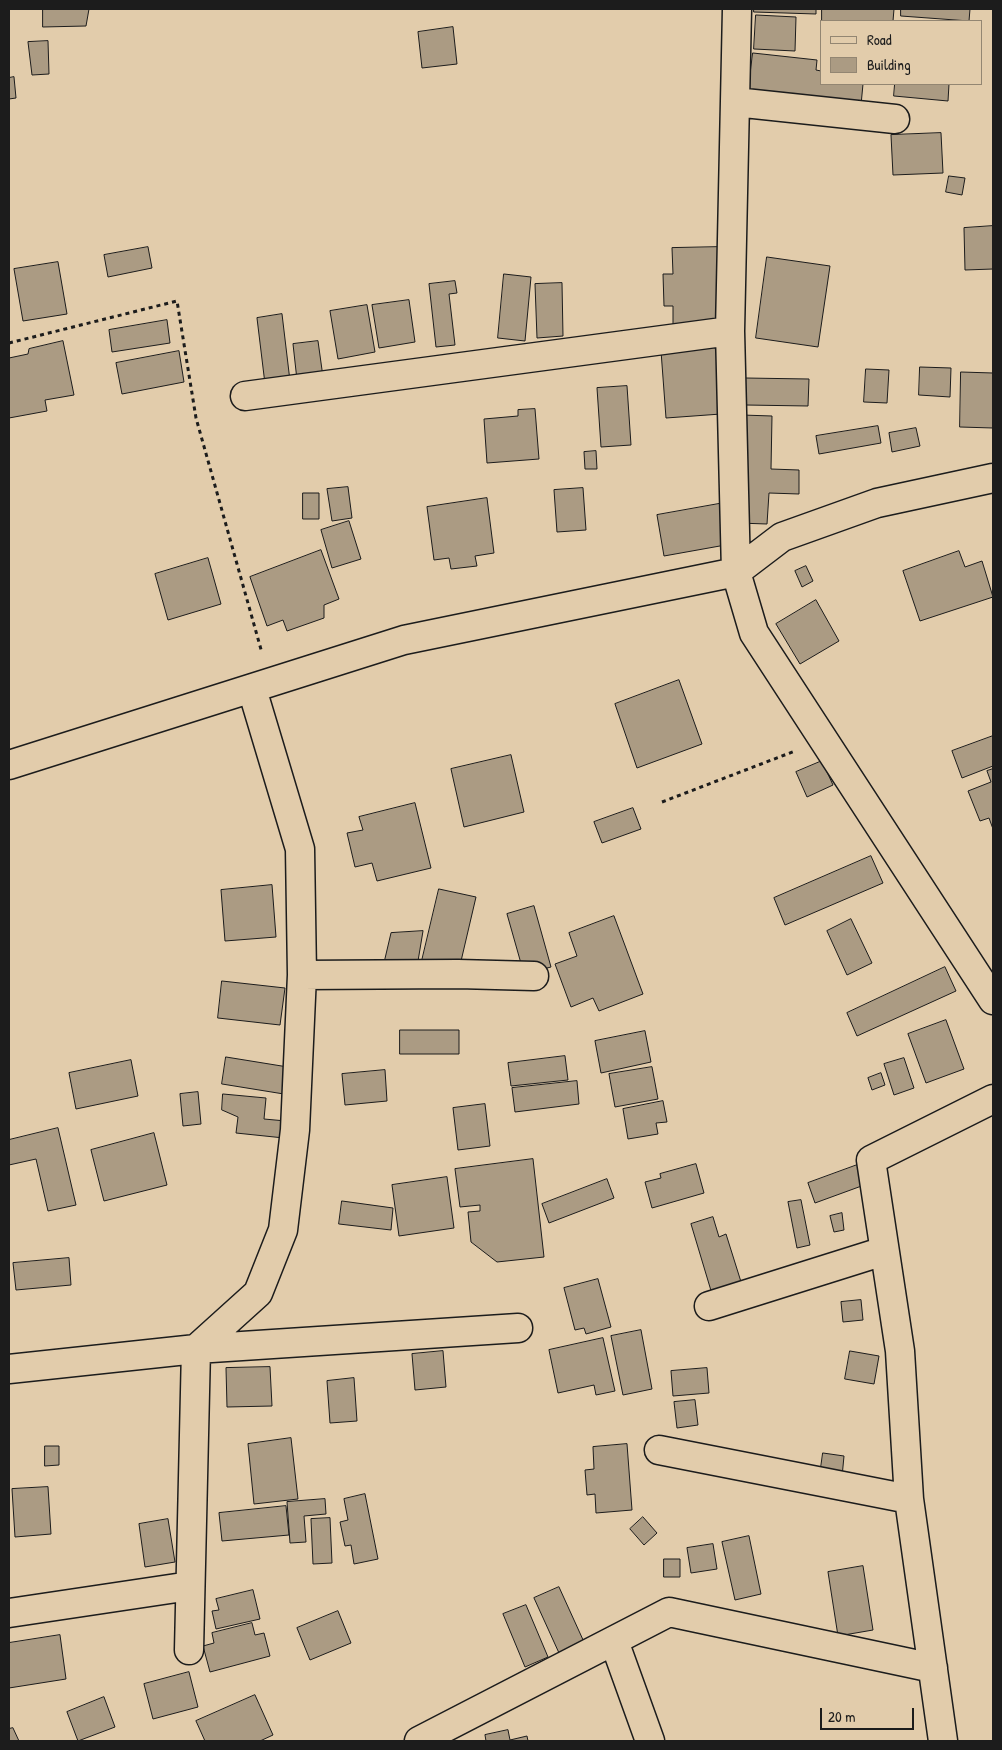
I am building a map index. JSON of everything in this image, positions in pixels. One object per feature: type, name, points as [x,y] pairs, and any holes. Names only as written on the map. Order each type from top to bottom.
[{"type":"street","points":[[737,9],[730,331],[736,572],[754,633],[993,1000]]},
{"type":"street","points":[[735,102],[895,118]]},
{"type":"street","points":[[245,396],[730,331]]},
{"type":"street","points":[[9,765],[404,640],[736,572],[790,534],[877,503],[993,478]]},
{"type":"street","points":[[189,1650],[196,1349],[258,1293],[283,1230],[295,1130],[302,975],[300,849],[261,686]]},
{"type":"street","points":[[302,975],[458,974],[534,976]]},
{"type":"street","points":[[943,1741],[909,1499],[900,1351],[872,1160],[993,1099]]},
{"type":"street","points":[[709,1306],[884,1251]]},
{"type":"street","points":[[9,1369],[196,1349],[518,1328]]},
{"type":"street","points":[[659,1450],[909,1499]]},
{"type":"street","points":[[9,1612],[190,1586]]},
{"type":"street","points":[[419,1741],[669,1612],[933,1668]]},
{"type":"street","points":[[614,1641],[650,1741]]},
{"type":"path","points":[[9,344],[177,301],[196,418],[261,686]]},
{"type":"path","points":[[662,802],[824,740]]},
{"type":"building","points":[[43,9],[89,9],[86,26],[43,27]]},
{"type":"building","points":[[754,9],[816,9],[816,14],[754,12]]},
{"type":"building","points":[[822,9],[894,9],[893,20],[822,20]]},
{"type":"building","points":[[901,9],[970,9],[969,20],[901,16]]},
{"type":"building","points":[[756,15],[796,17],[795,51],[754,49]]},
{"type":"building","points":[[453,27],[457,64],[422,68],[418,32]]},
{"type":"building","points":[[48,41],[49,74],[32,75],[28,42]]},
{"type":"building","points":[[753,53],[817,60],[816,70],[820,71],[820,85],[863,85],[861,105],[748,93]]},
{"type":"building","points":[[14,77],[16,98],[9,99],[9,78]]},
{"type":"building","points":[[895,85],[949,85],[948,101],[894,96]]},
{"type":"building","points":[[941,133],[943,173],[893,175],[891,135]]},
{"type":"building","points":[[949,176],[965,178],[962,195],[946,192]]},
{"type":"building","points":[[993,226],[993,269],[965,270],[964,228]]},
{"type":"building","points":[[148,247],[152,268],[108,277],[104,255]]},
{"type":"building","points":[[721,247],[723,324],[673,325],[673,306],[664,306],[663,274],[673,274],[672,248]]},
{"type":"building","points":[[767,257],[830,266],[818,347],[756,338]]},
{"type":"building","points":[[58,262],[67,314],[23,321],[14,269]]},
{"type":"building","points":[[504,274],[531,277],[525,341],[498,338]]},
{"type":"building","points":[[455,281],[457,293],[449,294],[455,345],[436,347],[429,284]]},
{"type":"building","points":[[562,283],[563,336],[537,338],[535,284]]},
{"type":"building","points":[[409,300],[415,342],[379,348],[372,305]]},
{"type":"building","points":[[367,305],[375,352],[338,359],[330,311]]},
{"type":"building","points":[[282,314],[290,381],[265,384],[257,318]]},
{"type":"building","points":[[167,320],[170,343],[112,352],[109,330]]},
{"type":"building","points":[[63,341],[74,395],[45,400],[47,411],[9,418],[9,358],[28,354],[29,349]]},
{"type":"building","points":[[318,341],[323,377],[297,380],[293,344]]},
{"type":"building","points":[[717,347],[721,414],[666,418],[661,351]]},
{"type":"building","points":[[179,351],[184,382],[122,394],[116,363]]},
{"type":"building","points":[[920,367],[951,368],[950,397],[919,395]]},
{"type":"building","points":[[866,369],[889,370],[887,403],[864,402]]},
{"type":"building","points":[[961,372],[993,373],[993,428],[960,427]]},
{"type":"building","points":[[745,378],[809,379],[808,406],[745,405]]},
{"type":"building","points":[[627,386],[631,445],[601,447],[597,388]]},
{"type":"building","points":[[535,409],[539,459],[487,463],[484,419],[518,416],[518,410]]},
{"type":"building","points":[[742,415],[772,416],[771,469],[799,470],[799,494],[769,493],[767,524],[738,523]]},
{"type":"building","points":[[878,426],[881,443],[819,454],[816,436]]},
{"type":"building","points":[[916,428],[920,446],[892,452],[889,433]]},
{"type":"building","points":[[596,451],[597,469],[585,469],[584,452]]},
{"type":"building","points":[[348,487],[352,518],[332,521],[327,489]]},
{"type":"building","points":[[583,488],[586,530],[557,532],[554,490]]},
{"type":"building","points":[[303,493],[319,493],[319,519],[303,519]]},
{"type":"building","points":[[487,498],[494,553],[475,556],[477,566],[451,569],[449,558],[434,560],[427,507]]},
{"type":"building","points":[[724,503],[731,544],[664,556],[657,515]]},
{"type":"building","points":[[349,521],[361,559],[332,568],[321,530]]},
{"type":"building","points":[[321,550],[339,599],[324,605],[324,618],[287,631],[283,620],[267,626],[250,577]]},
{"type":"building","points":[[959,551],[965,567],[982,561],[993,597],[920,621],[903,571]]},
{"type":"building","points":[[208,558],[221,604],[168,620],[155,574]]},
{"type":"building","points":[[806,566],[813,581],[802,587],[795,571]]},
{"type":"building","points":[[816,600],[839,641],[800,664],[776,624]]},
{"type":"building","points":[[679,680],[702,744],[637,768],[615,704]]},
{"type":"building","points":[[993,736],[993,766],[962,778],[952,751]]},
{"type":"building","points":[[511,755],[524,812],[464,827],[451,769]]},
{"type":"building","points":[[822,761],[833,785],[807,797],[796,772]]},
{"type":"building","points":[[993,769],[993,829],[989,818],[980,821],[968,791],[991,782],[987,771]]},
{"type":"building","points":[[415,803],[431,868],[377,881],[372,863],[355,867],[347,833],[363,830],[359,817]]},
{"type":"building","points":[[633,808],[641,829],[602,843],[594,822]]},
{"type":"building","points":[[871,856],[883,883],[785,925],[774,898]]},
{"type":"building","points":[[272,885],[276,937],[225,941],[221,890]]},
{"type":"building","points":[[439,889],[476,897],[458,974],[421,965]]},
{"type":"building","points":[[534,906],[551,967],[524,974],[507,914]]},
{"type":"building","points":[[614,916],[643,994],[599,1011],[593,998],[571,1007],[555,964],[577,956],[569,933]]},
{"type":"building","points":[[851,919],[872,963],[847,975],[827,931]]},
{"type":"building","points":[[423,931],[417,967],[383,967],[391,933]]},
{"type":"building","points":[[945,967],[956,991],[857,1036],[847,1013]]},
{"type":"building","points":[[222,981],[285,988],[280,1025],[218,1018]]},
{"type":"building","points":[[946,1020],[964,1069],[926,1083],[908,1034]]},
{"type":"building","points":[[400,1030],[459,1030],[459,1054],[400,1054]]},
{"type":"building","points":[[645,1031],[651,1062],[601,1073],[595,1041]]},
{"type":"building","points":[[565,1056],[568,1080],[511,1086],[508,1063]]},
{"type":"building","points":[[226,1057],[294,1068],[290,1095],[222,1084]]},
{"type":"building","points":[[904,1058],[914,1088],[894,1095],[884,1064]]},
{"type":"building","points":[[131,1060],[138,1096],[76,1109],[69,1073]]},
{"type":"building","points":[[652,1067],[658,1099],[615,1107],[609,1074]]},
{"type":"building","points":[[385,1070],[387,1101],[345,1105],[342,1074]]},
{"type":"building","points":[[881,1073],[885,1085],[872,1090],[868,1078]]},
{"type":"building","points":[[577,1081],[579,1104],[515,1112],[512,1088]]},
{"type":"building","points":[[198,1092],[201,1124],[183,1126],[180,1094]]},
{"type":"building","points":[[223,1094],[266,1098],[264,1119],[286,1121],[284,1138],[236,1133],[238,1117],[222,1110]]},
{"type":"building","points":[[663,1101],[667,1122],[656,1123],[658,1134],[628,1139],[623,1109]]},
{"type":"building","points":[[485,1104],[490,1146],[458,1150],[453,1108]]},
{"type":"building","points":[[58,1128],[76,1205],[48,1211],[36,1159],[9,1165],[9,1140]]},
{"type":"building","points":[[154,1133],[167,1185],[104,1201],[91,1150]]},
{"type":"building","points":[[533,1159],[544,1257],[497,1262],[471,1242],[468,1212],[480,1211],[480,1205],[460,1207],[455,1169]]},
{"type":"building","points":[[696,1164],[704,1193],[652,1208],[645,1182],[661,1178],[660,1174]]},
{"type":"building","points":[[860,1164],[867,1184],[815,1203],[808,1183]]},
{"type":"building","points":[[447,1177],[454,1228],[399,1236],[392,1185]]},
{"type":"building","points":[[607,1179],[614,1198],[549,1223],[542,1204]]},
{"type":"building","points":[[801,1200],[810,1245],[797,1248],[788,1202]]},
{"type":"building","points":[[342,1201],[393,1208],[391,1230],[339,1224]]},
{"type":"building","points":[[842,1213],[844,1230],[834,1232],[830,1216]]},
{"type":"building","points":[[713,1217],[719,1237],[726,1234],[742,1285],[712,1294],[691,1224]]},
{"type":"building","points":[[69,1258],[71,1285],[16,1290],[13,1263]]},
{"type":"building","points":[[598,1279],[611,1327],[586,1334],[584,1328],[575,1330],[564,1288]]},
{"type":"building","points":[[861,1300],[863,1320],[843,1322],[841,1302]]},
{"type":"building","points":[[641,1330],[652,1389],[623,1395],[611,1336]]},
{"type":"building","points":[[603,1338],[615,1391],[596,1395],[594,1385],[558,1393],[549,1350]]},
{"type":"building","points":[[443,1351],[446,1387],[415,1390],[412,1354]]},
{"type":"building","points":[[850,1351],[879,1356],[874,1384],[845,1379]]},
{"type":"building","points":[[270,1367],[272,1406],[227,1407],[226,1368]]},
{"type":"building","points":[[707,1368],[709,1393],[673,1396],[671,1371]]},
{"type":"building","points":[[354,1378],[357,1421],[330,1423],[327,1381]]},
{"type":"building","points":[[695,1400],[698,1425],[677,1428],[674,1402]]},
{"type":"building","points":[[291,1438],[298,1499],[254,1504],[248,1444]]},
{"type":"building","points":[[627,1444],[632,1510],[596,1513],[595,1494],[587,1495],[585,1470],[594,1469],[593,1447]]},
{"type":"building","points":[[45,1446],[59,1446],[59,1465],[45,1466]]},
{"type":"building","points":[[823,1453],[844,1456],[842,1477],[820,1475]]},
{"type":"building","points":[[48,1487],[51,1534],[15,1537],[12,1489]]},
{"type":"building","points":[[365,1494],[378,1559],[354,1564],[351,1545],[345,1546],[340,1522],[348,1520],[344,1499]]},
{"type":"building","points":[[325,1499],[326,1514],[304,1516],[306,1542],[290,1543],[287,1502]]},
{"type":"building","points":[[286,1506],[289,1535],[222,1541],[219,1513]]},
{"type":"building","points":[[643,1517],[657,1533],[644,1545],[630,1529]]},
{"type":"building","points":[[330,1518],[332,1563],[313,1564],[311,1519]]},
{"type":"building","points":[[168,1519],[175,1562],[145,1567],[139,1524]]},
{"type":"building","points":[[749,1536],[761,1594],[735,1600],[722,1542]]},
{"type":"building","points":[[713,1544],[717,1569],[691,1573],[687,1548]]},
{"type":"building","points":[[664,1559],[680,1559],[680,1577],[664,1577]]},
{"type":"building","points":[[863,1566],[873,1630],[838,1636],[828,1572]]},
{"type":"building","points":[[559,1587],[584,1642],[559,1653],[534,1598]]},
{"type":"building","points":[[253,1590],[260,1619],[216,1629],[212,1611],[219,1610],[216,1599]]},
{"type":"building","points":[[526,1605],[548,1657],[525,1667],[503,1614]]},
{"type":"building","points":[[338,1611],[351,1643],[310,1660],[297,1628]]},
{"type":"building","points":[[252,1623],[255,1635],[264,1633],[270,1656],[210,1672],[203,1646],[214,1643],[212,1633]]},
{"type":"building","points":[[60,1635],[66,1679],[9,1688],[9,1643]]},
{"type":"building","points":[[189,1672],[198,1707],[153,1719],[144,1684]]},
{"type":"building","points":[[255,1695],[273,1735],[260,1741],[205,1741],[196,1721]]},
{"type":"building","points":[[104,1697],[115,1727],[78,1741],[67,1712]]},
{"type":"building","points":[[13,1728],[19,1741],[9,1741],[9,1729]]},
{"type":"building","points":[[508,1730],[510,1740],[527,1736],[528,1741],[486,1741],[485,1735]]}]
